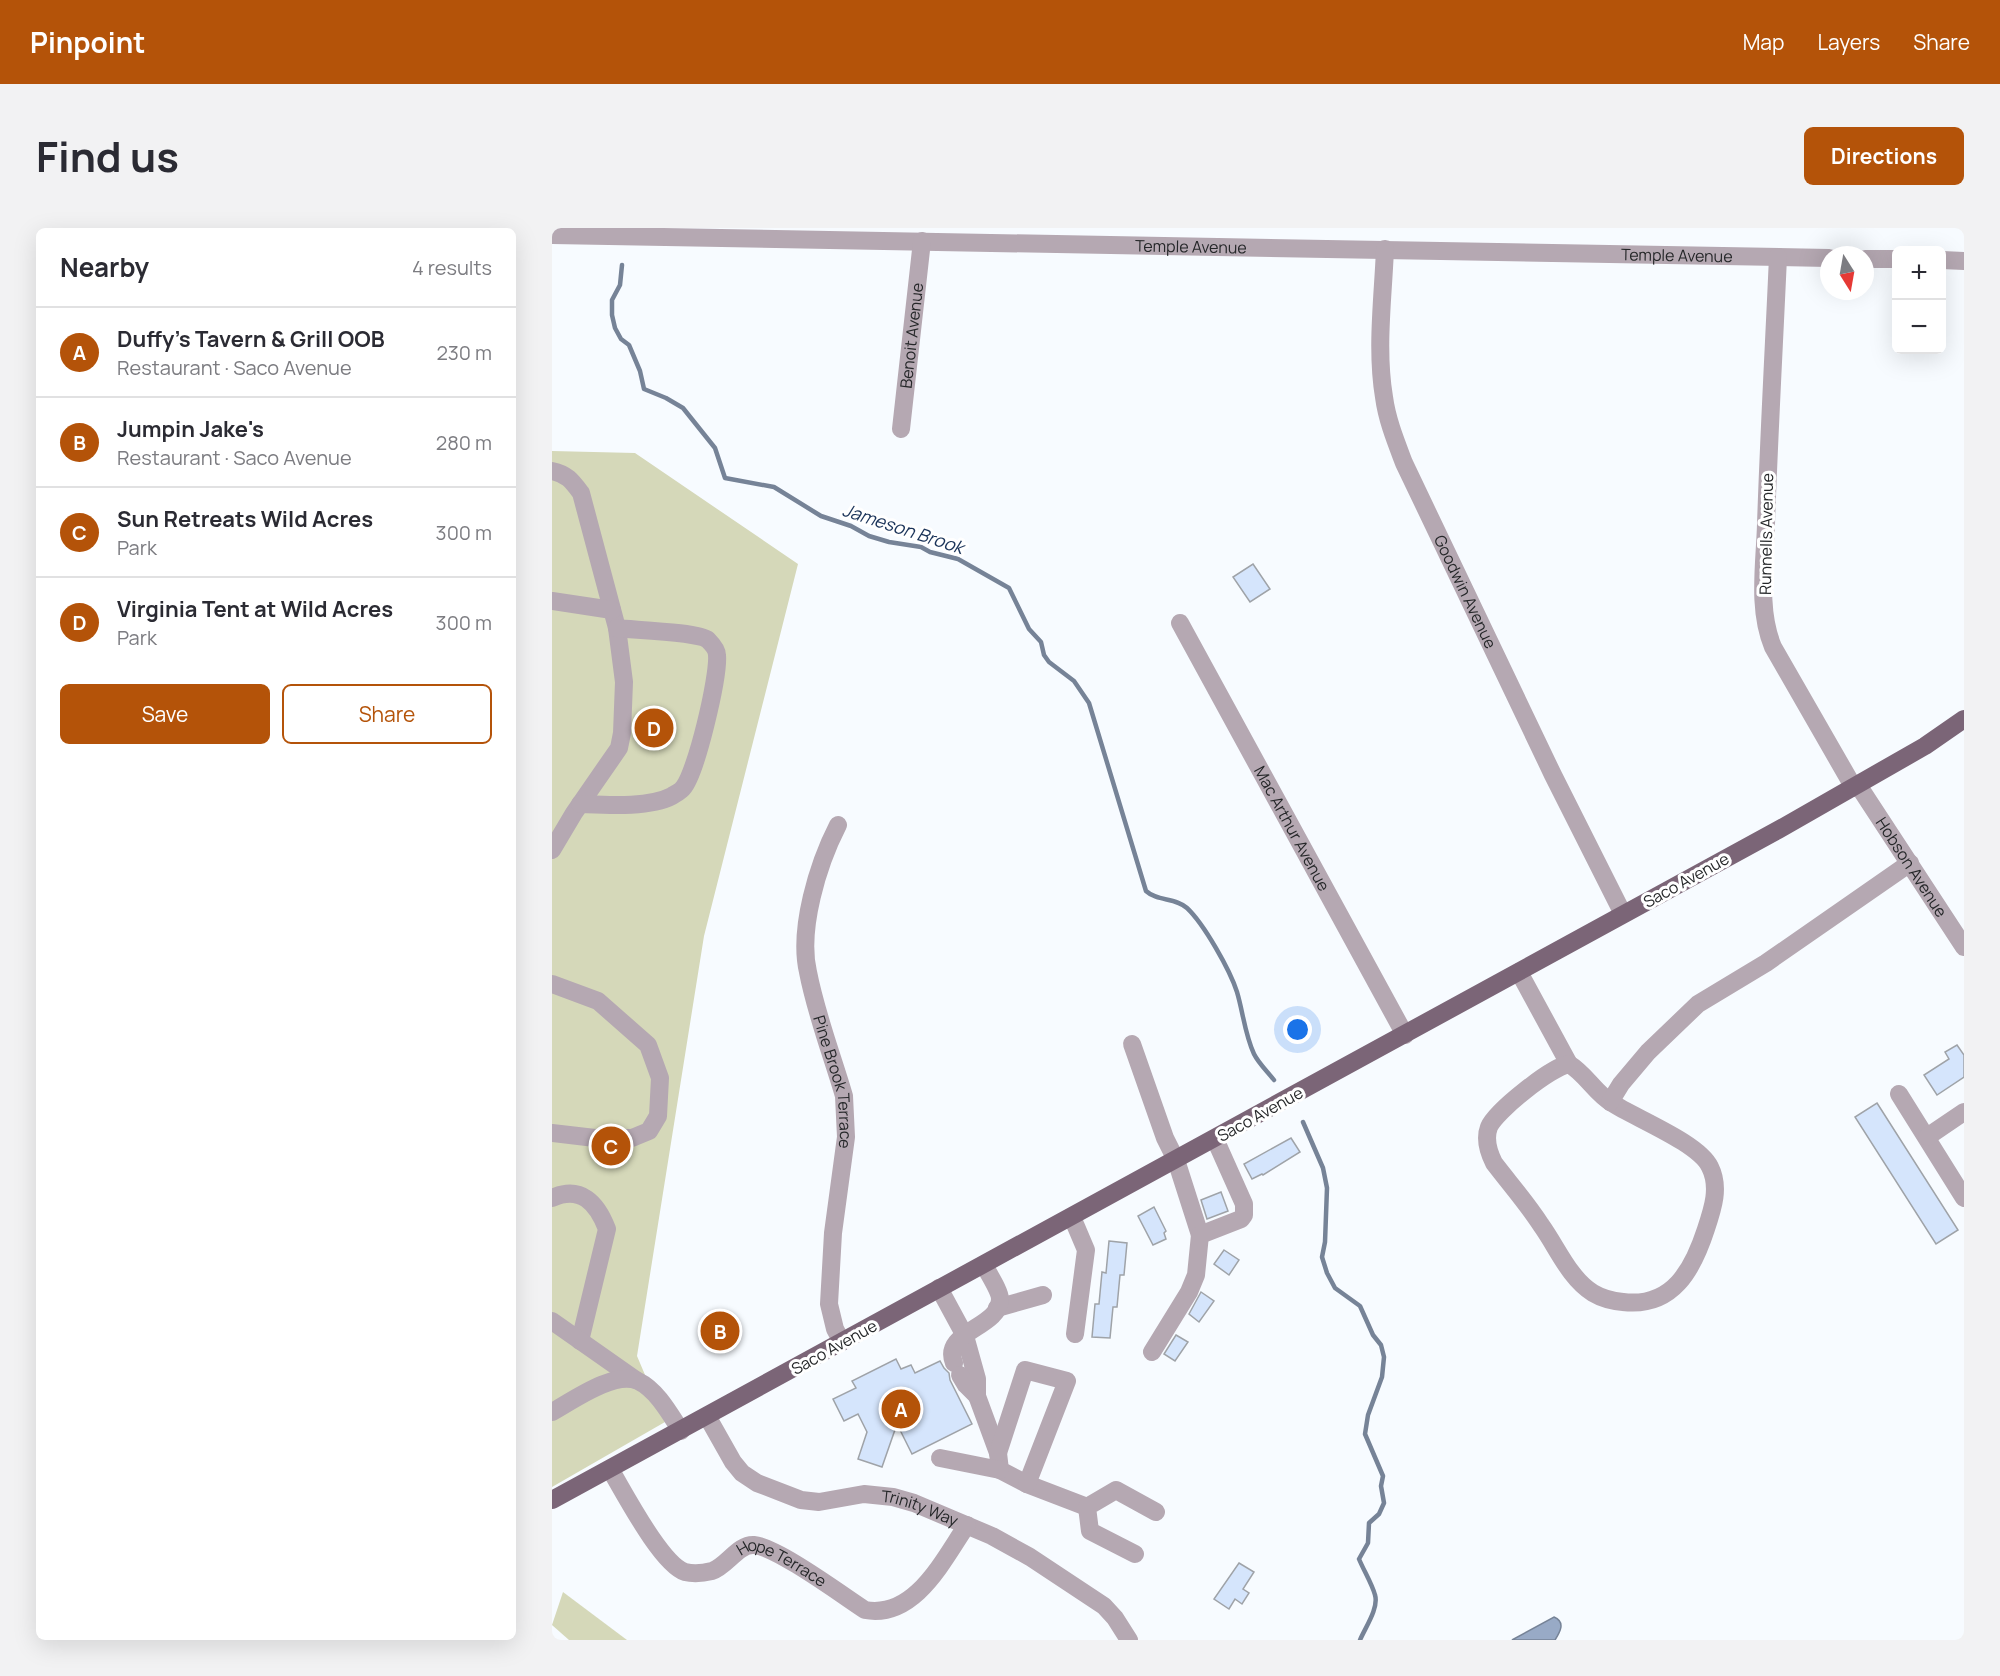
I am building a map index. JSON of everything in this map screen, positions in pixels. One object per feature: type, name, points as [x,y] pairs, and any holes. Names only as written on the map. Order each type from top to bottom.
[{"type":"main road","name":"Saco Avenue","points":[[552,1500],[1405,1035],[1856,786],[1925,746],[1964,719]]},
{"type":"street","name":"Temple Avenue","points":[[552,235],[922,241],[972,235],[1099,236],[1385,249],[1820,258]]},
{"type":"street","name":"Benoit Avenue","points":[[901,429],[922,241]]},
{"type":"street","name":"Goodwin Avenue","points":[[1385,249],[1382,384],[1388,419],[1404,463],[1548,764],[1623,914]]},
{"type":"street","name":"Runnells Avenue","points":[[1778,257],[1764,598],[1767,627],[1773,647],[1856,786]]},
{"type":"street","points":[[1874,259],[1892,260]]},
{"type":"street","points":[[1946,260],[1964,261]]},
{"type":"street","points":[[552,471],[571,478],[581,493],[617,628],[624,682],[622,733],[619,748],[580,804],[552,850]]},
{"type":"street","points":[[552,601],[612,610]]},
{"type":"street","name":"Mac Arthur Avenue","points":[[1180,623],[1405,1035]]},
{"type":"street","points":[[580,804],[650,802],[671,796],[683,788],[696,757],[717,675],[717,652],[706,638],[617,628]]},
{"type":"street","name":"Hobson Avenue","points":[[1856,786],[1910,863],[1964,947]]},
{"type":"street","name":"Pine Brook Terrace","points":[[838,825],[830,840],[818,878],[808,923],[806,945],[807,970],[844,1096],[846,1116],[843,1168],[833,1233],[829,1304],[835,1329],[842,1342]]},
{"type":"street","points":[[1610,1102],[1621,1084],[1648,1052],[1698,1004],[1783,951],[1910,863]]},
{"type":"street","points":[[1519,972],[1569,1064],[1576,1068],[1610,1102],[1690,1146],[1709,1164],[1715,1178],[1714,1203],[1698,1254],[1675,1287],[1663,1296],[1648,1302],[1630,1303],[1608,1300],[1592,1292],[1579,1280],[1489,1153],[1487,1142],[1489,1128],[1498,1112],[1546,1076],[1563,1065],[1569,1064]]},
{"type":"street","points":[[552,984],[598,1001],[648,1045],[660,1078],[658,1116],[649,1131],[632,1138],[595,1138],[552,1133]]},
{"type":"street","points":[[1132,1044],[1176,1160],[1200,1235],[1196,1275],[1189,1292],[1152,1352]]},
{"type":"street","points":[[1899,1094],[1964,1198]]},
{"type":"street","points":[[1927,1137],[1964,1112]]},
{"type":"street","points":[[1200,1235],[1242,1219],[1245,1210],[1215,1139]]},
{"type":"street","points":[[552,1198],[571,1193],[586,1198],[601,1212],[607,1229],[580,1341]]},
{"type":"street","points":[[1072,1217],[1086,1250],[1075,1334]]},
{"type":"street","points":[[977,1396],[966,1385],[952,1357],[953,1348],[992,1316],[998,1303],[984,1265]]},
{"type":"street","points":[[939,1288],[965,1336],[976,1379],[977,1396],[999,1461],[1027,1484],[1087,1507]]},
{"type":"street","points":[[998,1303],[1043,1295]]},
{"type":"street","points":[[552,1321],[638,1381],[661,1402],[681,1431]]},
{"type":"street","points":[[999,1461],[1025,1370],[1067,1381],[1027,1484]]},
{"type":"street","points":[[552,1412],[602,1384],[621,1379],[638,1381]]},
{"type":"street","name":"Trinity Way","points":[[706,1416],[733,1462],[742,1473],[757,1483],[801,1500],[819,1502],[864,1494],[893,1497],[915,1503],[967,1525],[1030,1557],[1104,1606],[1129,1640]]},
{"type":"street","points":[[940,1458],[999,1461]]},
{"type":"street","name":"Hope Terrace","points":[[610,1469],[660,1551],[684,1572],[700,1573],[713,1570],[725,1564],[740,1550],[749,1545],[758,1545],[790,1561],[865,1610],[876,1612],[894,1608],[917,1593],[930,1579],[967,1525]]},
{"type":"street","points":[[1087,1507],[1116,1490],[1156,1512]]},
{"type":"street","points":[[552,1500],[552,1506]]},
{"type":"street","points":[[1087,1507],[1090,1531],[1135,1554]]},
{"type":"green space","points":[[552,451],[635,453],[798,564],[704,936],[637,1356],[665,1422],[552,1487]]},
{"type":"green space","points":[[563,1592],[627,1640],[569,1640],[552,1625]]},
{"type":"water","points":[[1554,1617],[1561,1624],[1555,1640],[1512,1640]]},
{"type":"building","points":[[1253,564],[1270,589],[1250,602],[1233,577]]},
{"type":"building","points":[[1957,1045],[1964,1055],[1964,1077],[1937,1095],[1924,1075],[1949,1059],[1945,1052]]},
{"type":"building","points":[[1877,1103],[1958,1230],[1936,1244],[1855,1117]]},
{"type":"building","points":[[1291,1138],[1300,1152],[1263,1175],[1252,1179],[1244,1164]]},
{"type":"building","points":[[1221,1192],[1228,1211],[1207,1219],[1201,1200]]},
{"type":"building","points":[[1154,1207],[1166,1231],[1164,1233],[1166,1239],[1153,1245],[1138,1216]]},
{"type":"building","points":[[1109,1241],[1127,1243],[1124,1275],[1120,1275],[1117,1307],[1113,1307],[1110,1338],[1092,1337],[1095,1304],[1099,1304],[1102,1272],[1106,1273]]},
{"type":"building","points":[[1224,1250],[1239,1260],[1229,1275],[1214,1264]]},
{"type":"building","points":[[1201,1292],[1214,1301],[1199,1322],[1189,1314]]},
{"type":"building","points":[[1176,1335],[1188,1342],[1175,1361],[1164,1354]]},
{"type":"building","points":[[896,1359],[901,1369],[911,1365],[915,1373],[940,1361],[949,1373],[950,1380],[972,1424],[912,1454],[897,1424],[882,1467],[858,1459],[867,1432],[858,1414],[844,1421],[833,1399],[856,1388],[852,1381]]},
{"type":"building","points":[[1239,1563],[1254,1572],[1243,1589],[1249,1593],[1242,1604],[1235,1599],[1229,1609],[1214,1599]]},
{"type":"waterway","name":"Jameson Brook","points":[[622,265],[620,285],[612,300],[612,315],[621,339],[629,345],[640,371],[644,389],[683,408],[715,448],[725,478],[774,487],[821,516],[851,526],[869,536],[921,547],[930,552],[958,559],[1009,588],[1029,629],[1041,642],[1044,655],[1049,662],[1074,681],[1089,703],[1146,891],[1187,908],[1201,925],[1234,983],[1254,1054],[1274,1080]]},
{"type":"waterway","name":"Jameson Brook","points":[[1303,1122],[1323,1168],[1327,1188],[1325,1242],[1322,1257],[1327,1273],[1335,1288],[1360,1306],[1373,1335],[1381,1345],[1384,1357],[1382,1377],[1368,1415],[1365,1434],[1383,1476],[1381,1486],[1384,1503],[1379,1514],[1369,1523],[1368,1543],[1359,1559],[1376,1600],[1360,1640]]},
{"type":"place","name":"Virginia Tent at Wild Acres","points":[[654,728]]},
{"type":"place","name":"Sun Retreats Wild Acres","points":[[611,1146]]},
{"type":"place","name":"Jumpin Jake's","points":[[720,1331]]},
{"type":"place","name":"Duffy's Tavern & Grill OOB","points":[[901,1409]]}]
